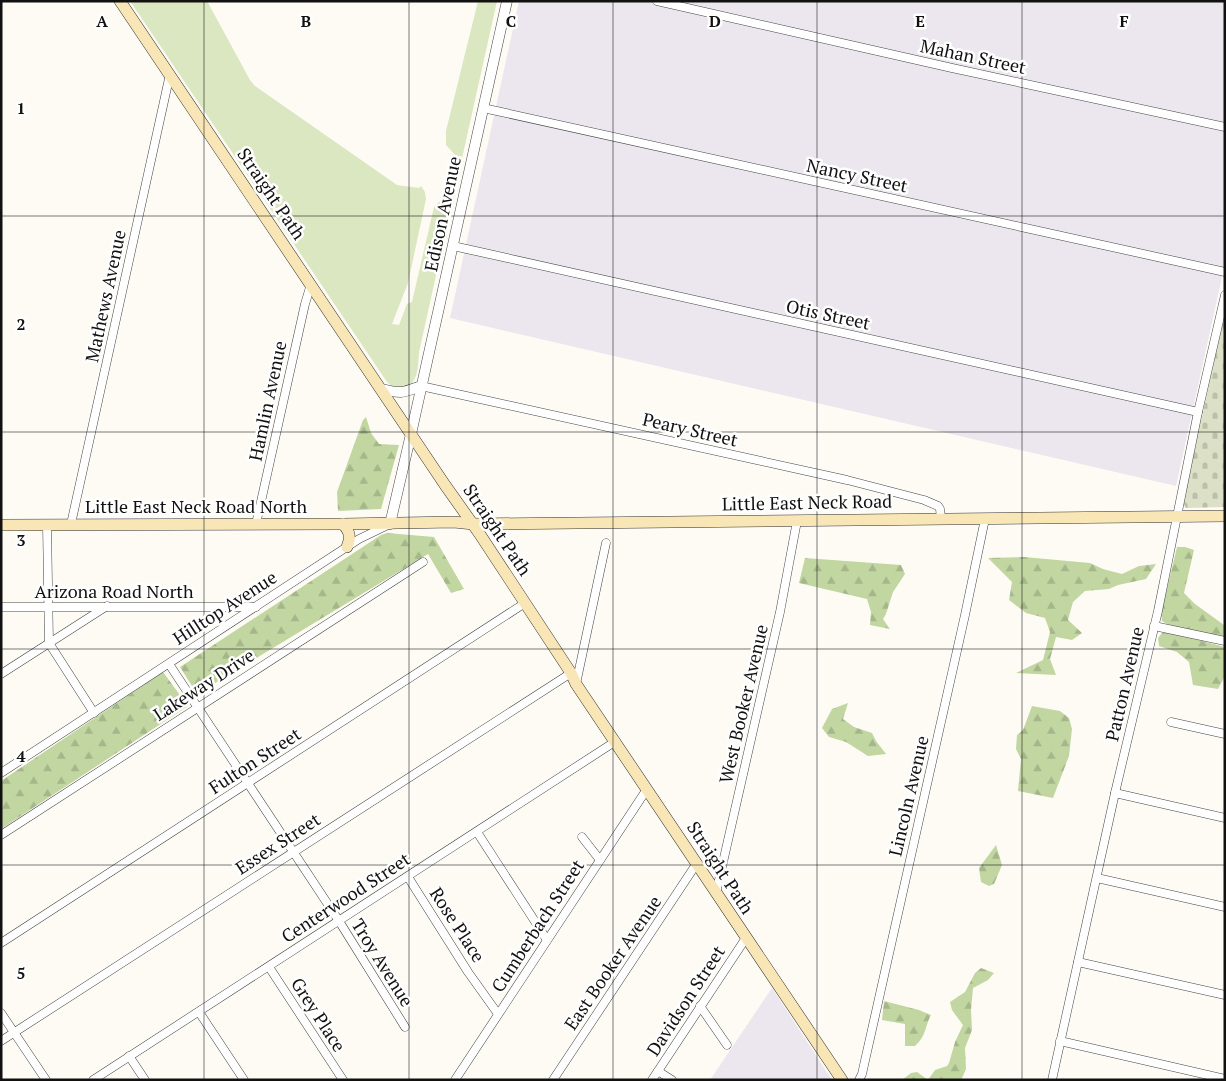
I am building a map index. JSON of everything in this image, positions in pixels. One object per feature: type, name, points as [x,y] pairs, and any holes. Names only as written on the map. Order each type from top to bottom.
[{"type":"main road","name":"Straight Path","points":[[120,1],[473,524],[571,672],[576,684],[842,1080]]},
{"type":"main road","name":"Little East Neck Road","points":[[390,524],[1225,516]]},
{"type":"main road","points":[[343,524],[349,530],[351,539],[348,547]]},
{"type":"main road","name":"Little East Neck Road North","points":[[1,525],[390,524]]},
{"type":"street","name":"Edison Avenue","points":[[412,434],[506,1]]},
{"type":"street","name":"Mahan Street","points":[[657,1],[952,68],[1225,127]]},
{"type":"street","name":"Mathews Avenue","points":[[71,524],[170,74]]},
{"type":"street","name":"Nancy Street","points":[[483,108],[1225,272]]},
{"type":"street","name":"Otis Street","points":[[452,246],[1198,412]]},
{"type":"street","name":"Hamlin Avenue","points":[[256,524],[311,284]]},
{"type":"street","name":"Patton Avenue","points":[[1052,1080],[1154,626],[1198,412],[1225,295]]},
{"type":"street","points":[[382,389],[402,393],[410,392],[421,386]]},
{"type":"street","name":"Peary Street","points":[[421,386],[847,480],[924,500],[938,506],[941,519]]},
{"type":"street","points":[[390,524],[412,434]]},
{"type":"street","name":"Lincoln Avenue","points":[[859,1080],[862,1074],[985,519]]},
{"type":"street","name":"West Booker Avenue","points":[[716,893],[780,612],[797,521]]},
{"type":"street","name":"Hilltop Avenue","points":[[1,773],[348,547],[390,524]]},
{"type":"street","points":[[47,525],[48,643],[94,713]]},
{"type":"street","points":[[576,684],[606,543]]},
{"type":"street","name":"Lakeway Drive","points":[[1,835],[423,562]]},
{"type":"street","name":"Fulton Street","points":[[1,943],[525,603]]},
{"type":"street","points":[[1,674],[108,606]]},
{"type":"street","name":"Arizona Road North","points":[[1,607],[256,607]]},
{"type":"street","points":[[1154,626],[1225,641]]},
{"type":"street","name":"Troy Avenue","points":[[169,664],[339,922],[405,1027]]},
{"type":"street","name":"Essex Street","points":[[1,1041],[571,672]]},
{"type":"street","points":[[1172,722],[1225,734]]},
{"type":"street","name":"Centerwood Street","points":[[93,1080],[616,741]]},
{"type":"street","name":"Cumberbach Street","points":[[454,1080],[647,789]]},
{"type":"street","points":[[1115,794],[1225,818]]},
{"type":"street","points":[[477,832],[547,940]]},
{"type":"street","points":[[582,837],[600,860]]},
{"type":"street","name":"East Booker Avenue","points":[[553,1080],[697,863]]},
{"type":"street","name":"Rose Place","points":[[408,876],[468,972],[498,1014]]},
{"type":"street","points":[[1097,878],[1225,907]]},
{"type":"street","name":"Davidson Street","points":[[652,1080],[746,938]]},
{"type":"street","points":[[1078,962],[1225,995]]},
{"type":"street","name":"Grey Place","points":[[269,967],[343,1080]]},
{"type":"street","points":[[700,1006],[728,1045]]},
{"type":"street","points":[[199,1012],[244,1080]]},
{"type":"street","points":[[1,1013],[46,1080]]},
{"type":"street","points":[[1060,1041],[1225,1079]]},
{"type":"street","points":[[130,1056],[145,1080]]},
{"type":"street","points":[[658,1070],[672,1080]]},
{"type":"shaded area","points":[[519,1],[1225,1],[1225,263],[1176,486],[450,318]]},
{"type":"shaded area","points":[[772,988],[832,1080],[710,1080]]},
{"type":"green space","points":[[130,1],[207,1],[255,86],[397,185],[419,188],[421,186],[425,192],[426,199],[408,283],[392,324],[399,325],[407,304],[412,302],[434,207],[449,192],[458,167],[455,155],[446,145],[446,131],[478,1],[497,1],[419,352],[417,372],[414,381],[407,388],[393,387],[387,382]]},
{"type":"green space","points":[[1225,312],[1225,507],[1186,508],[1183,503]]},
{"type":"green space","points":[[366,417],[371,433],[379,444],[399,445],[381,509],[338,511],[337,492],[363,420]]},
{"type":"green space","points":[[387,533],[434,537],[464,589],[451,593],[428,554],[197,694],[180,667],[381,535]]},
{"type":"green space","points":[[1177,547],[1194,550],[1184,593],[1195,604],[1224,625],[1224,639],[1162,621],[1161,614]]},
{"type":"green space","points":[[1024,557],[1090,563],[1122,574],[1139,566],[1156,564],[1146,579],[1118,585],[1109,589],[1085,591],[1073,602],[1068,620],[1082,633],[1072,640],[1056,637],[1050,659],[1056,675],[1016,673],[1043,660],[1050,632],[1045,618],[1026,613],[1009,600],[1012,582],[988,558]]},
{"type":"green space","points":[[805,558],[901,565],[905,574],[893,592],[883,619],[890,629],[870,625],[871,612],[867,599],[799,583]]},
{"type":"green space","points":[[1162,633],[1172,633],[1225,647],[1225,676],[1218,689],[1193,685],[1189,662],[1177,652],[1159,646],[1158,638]]},
{"type":"green space","points":[[163,672],[188,706],[1,829],[1,781]]},
{"type":"green space","points":[[848,703],[843,719],[854,727],[872,733],[886,754],[868,756],[846,742],[829,737],[822,728],[832,709]]},
{"type":"green space","points":[[1032,706],[1060,711],[1069,718],[1072,729],[1069,756],[1053,798],[1018,791],[1021,759],[1016,749],[1017,735],[1023,730]]},
{"type":"green space","points":[[996,845],[1002,865],[994,884],[989,886],[981,882],[979,868]]},
{"type":"green space","points":[[981,968],[994,973],[988,980],[973,988],[972,1030],[965,1048],[966,1069],[963,1080],[928,1080],[935,1070],[947,1066],[949,1063],[955,1042],[963,1025],[952,1010],[950,1002],[965,992],[975,973]]},
{"type":"green space","points":[[884,1001],[931,1015],[923,1035],[915,1046],[905,1046],[905,1024],[882,1020]]},
{"type":"green space","points":[[917,1072],[928,1080],[902,1080],[911,1073]]}]
